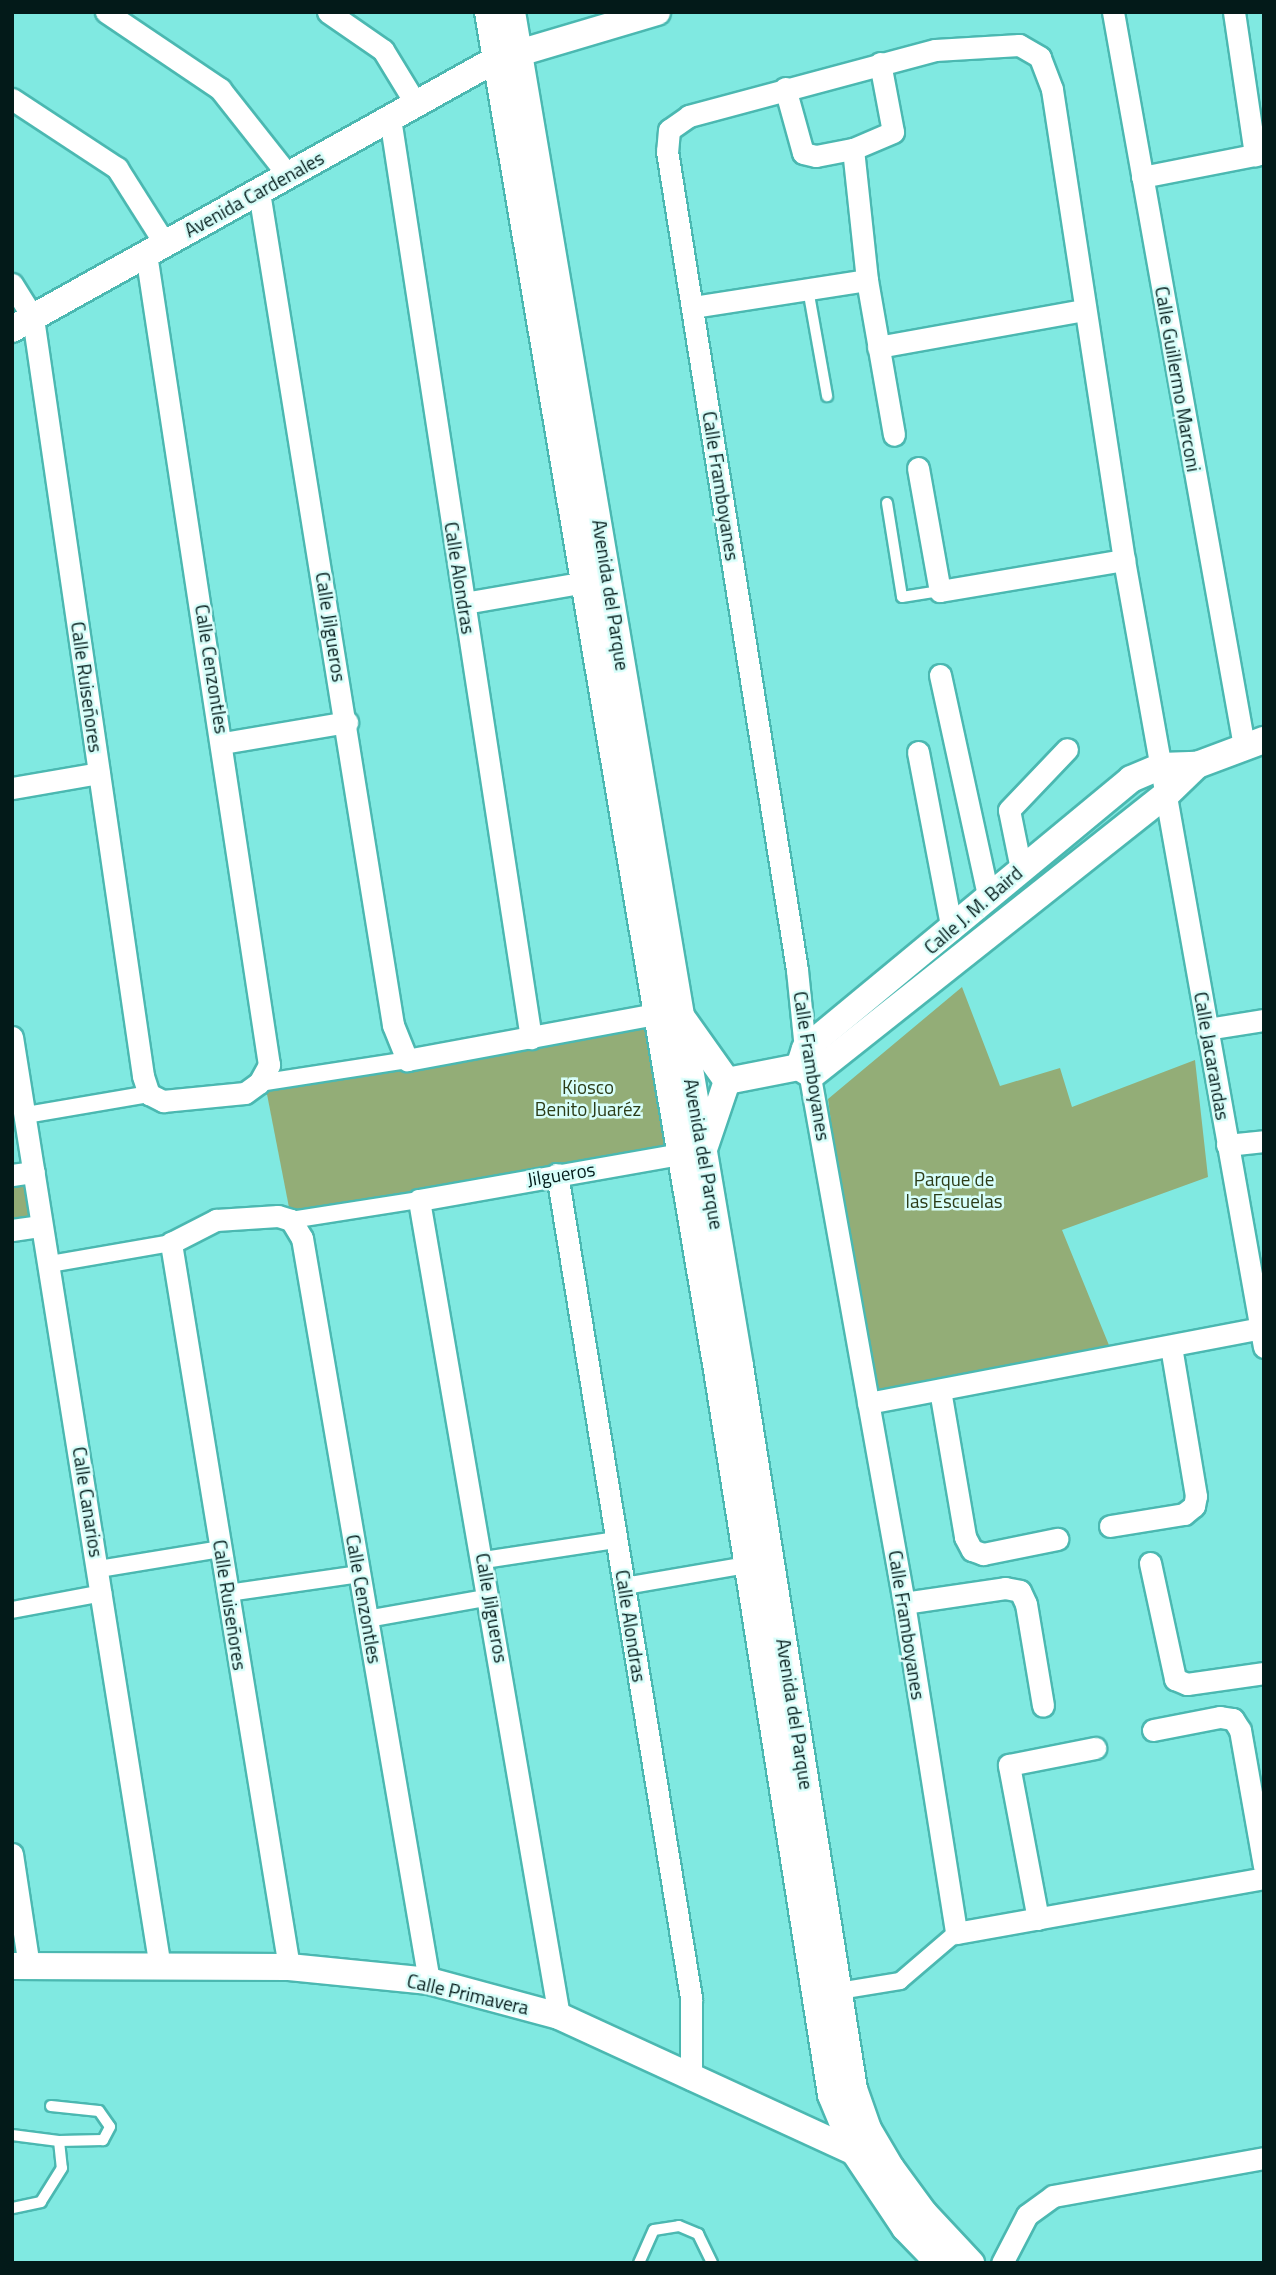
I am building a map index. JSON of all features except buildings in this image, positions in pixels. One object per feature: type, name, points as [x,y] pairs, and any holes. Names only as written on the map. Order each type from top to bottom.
[{"type":"street","points":[[106,12],[220,89],[288,175]]},
{"type":"street","points":[[328,12],[383,50],[416,104]]},
{"type":"street","name":"Avenida del Parque","points":[[488,12],[507,58],[667,1014]]},
{"type":"street","name":"Avenida del Parque","points":[[512,12],[507,58],[585,582],[693,1152],[854,2089],[868,2129],[891,2168],[924,2213],[971,2263]]},
{"type":"street","name":"Avenida Cardenales","points":[[22,324],[390,118],[507,58],[631,16],[657,12]]},
{"type":"street","name":"Calle Guillermo Marconi","points":[[1113,12],[1142,177],[1254,743]]},
{"type":"street","points":[[1142,177],[1260,154],[1234,12]]},
{"type":"street","name":"Calle Framboyanes","points":[[956,1933],[904,1603],[805,1063],[797,970],[667,151],[669,131],[689,116],[785,88],[935,50],[1019,45],[1040,57],[1052,89],[1124,560],[1161,766]]},
{"type":"street","points":[[785,88],[803,153],[816,156],[853,149],[893,132],[880,63]]},
{"type":"street","name":"Calle Cenzontles","points":[[12,99],[117,168],[155,249],[269,1065],[259,1083]]},
{"type":"street","name":"Calle Alondras","points":[[390,118],[531,1038]]},
{"type":"street","points":[[853,149],[867,280],[894,435]]},
{"type":"street","name":"Calle Jilgueros","points":[[259,192],[347,722],[393,1025],[407,1060]]},
{"type":"street","points":[[693,307],[867,280]]},
{"type":"street","name":"Calle Ruiseñores","points":[[12,284],[22,324],[99,773],[149,1094]]},
{"type":"street","points":[[878,347],[1084,310]]},
{"type":"street","points":[[918,468],[940,591],[1124,560]]},
{"type":"street","points":[[464,603],[585,582]]},
{"type":"street","points":[[940,675],[988,896]]},
{"type":"street","points":[[223,743],[347,722]]},
{"type":"street","points":[[1161,766],[1197,765],[1254,743]]},
{"type":"street","points":[[1021,869],[1009,810],[1067,749]]},
{"type":"street","points":[[918,752],[952,930]]},
{"type":"street","name":"Calle J. M. Baird","points":[[727,1080],[805,1063],[1167,794],[1197,765]]},
{"type":"street","name":"Calle J. M. Baird","points":[[805,1063],[988,896],[1131,779],[1161,766]]},
{"type":"street","name":"Calle Jacarandas","points":[[1161,766],[1227,1145],[1257,1265],[1262,1337]]},
{"type":"street","points":[[12,788],[99,773]]},
{"type":"street","points":[[26,1115],[149,1094],[163,1101],[245,1093],[259,1083],[667,1014],[727,1080],[693,1152]]},
{"type":"street","points":[[1207,1029],[1264,1020]]},
{"type":"street","name":"Calle Canarios","points":[[12,1037],[103,1593],[160,1967]]},
{"type":"street","points":[[1227,1145],[1264,1141]]},
{"type":"street","name":"Avenida del Parque","points":[[693,1152],[747,1565],[831,2095],[855,2153],[905,2228],[939,2263]]},
{"type":"street","name":"Jilgueros","points":[[419,1200],[693,1152]]},
{"type":"street","points":[[12,1175],[34,1172]]},
{"type":"street","name":"Calle Alondras","points":[[557,1174],[691,1998],[691,2079]]},
{"type":"street","points":[[50,1264],[171,1243],[216,1220],[278,1216],[291,1220],[419,1200]]},
{"type":"street","name":"Calle Jilgueros","points":[[419,1200],[484,1560],[559,2017]]},
{"type":"street","name":"Calle Cenzontles","points":[[291,1220],[302,1238],[429,1981]]},
{"type":"street","points":[[12,1230],[41,1226]]},
{"type":"street","name":"Calle Ruiseñores","points":[[171,1243],[289,1968]]},
{"type":"street","points":[[868,1402],[1171,1346],[1262,1337]]},
{"type":"street","points":[[1110,1526],[1184,1514],[1194,1506],[1196,1496],[1171,1346]]},
{"type":"street","points":[[940,1390],[965,1537],[972,1550],[983,1553],[1057,1539]]},
{"type":"street","points":[[484,1560],[617,1540]]},
{"type":"street","points":[[99,1569],[221,1549]]},
{"type":"street","points":[[1150,1563],[1175,1679],[1187,1684],[1264,1673]]},
{"type":"street","points":[[625,1586],[747,1565]]},
{"type":"street","points":[[228,1593],[360,1574]]},
{"type":"street","points":[[904,1603],[1005,1588],[1020,1591],[1026,1604],[1043,1706]]},
{"type":"street","points":[[12,1609],[103,1593]]},
{"type":"street","points":[[367,1619],[490,1597]]},
{"type":"street","points":[[1153,1730],[1220,1717],[1233,1719],[1240,1730],[1264,1866]]},
{"type":"street","points":[[1038,1919],[1009,1765],[1095,1748]]},
{"type":"street","points":[[12,1854],[21,1967]]},
{"type":"street","points":[[839,1992],[900,1982],[956,1933],[1264,1878]]},
{"type":"street","name":"Calle Primavera","points":[[21,1967],[289,1968],[429,1981],[559,2017],[891,2168]]},
{"type":"street","points":[[1002,2263],[1027,2216],[1053,2196],[1264,2158]]},
{"type":"lane","points":[[808,289],[827,396]]},
{"type":"lane","points":[[887,503],[902,597],[940,591]]},
{"type":"lane","points":[[12,2135],[59,2141],[103,2140],[110,2127],[99,2111],[51,2106]]},
{"type":"lane","points":[[12,2208],[41,2202],[62,2168],[59,2141]]},
{"type":"lane","points":[[639,2263],[654,2230],[679,2226],[698,2234],[712,2263]]},
{"type":"green space","name":"Parque de las Escuelas","points":[[962,987],[1000,1086],[1060,1068],[1072,1107],[1195,1060],[1208,1177],[1062,1230],[1113,1355],[868,1403],[828,1099]]},
{"type":"green space","name":"Kiosco Benito Juaréz","points":[[655,1015],[682,1153],[293,1229],[266,1091]]},
{"type":"green space","points":[[34,1172],[41,1226],[12,1230],[12,1175]]}]
